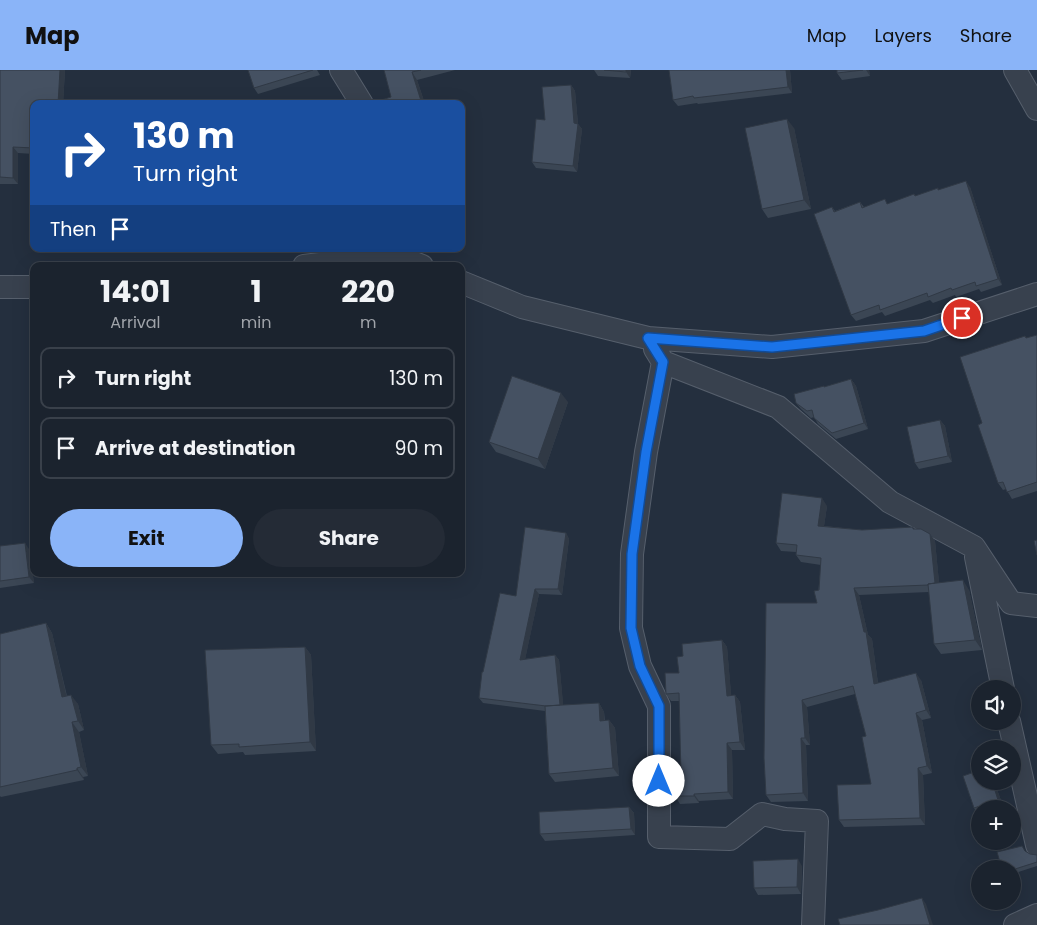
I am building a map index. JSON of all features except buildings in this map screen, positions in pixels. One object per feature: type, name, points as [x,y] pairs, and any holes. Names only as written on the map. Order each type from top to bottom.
[{"type":"street","points":[[341,70],[360,100]]},
{"type":"street","points":[[1016,70],[1037,109]]},
{"type":"street","points":[[330,262],[394,252],[414,262]]},
{"type":"street","points":[[465,284],[522,307],[648,338],[772,347],[924,331],[1037,294]]},
{"type":"street","points":[[0,287],[30,287]]},
{"type":"street","points":[[648,338],[663,362],[778,407],[890,502],[974,547],[1012,603],[1037,606]]},
{"type":"street","points":[[663,362],[646,452],[632,554],[631,628],[640,666],[659,706],[659,837],[730,839],[762,814],[785,819],[817,822],[813,925]]},
{"type":"street","points":[[974,547],[1001,680]]},
{"type":"street","points":[[1011,730],[1037,845]]},
{"type":"street","points":[[1016,925],[1037,914]]},
{"type":"route","points":[[659,781],[659,706],[640,666],[631,628],[632,554],[646,452],[663,362],[648,338],[772,347],[924,331],[962,318]]}]
